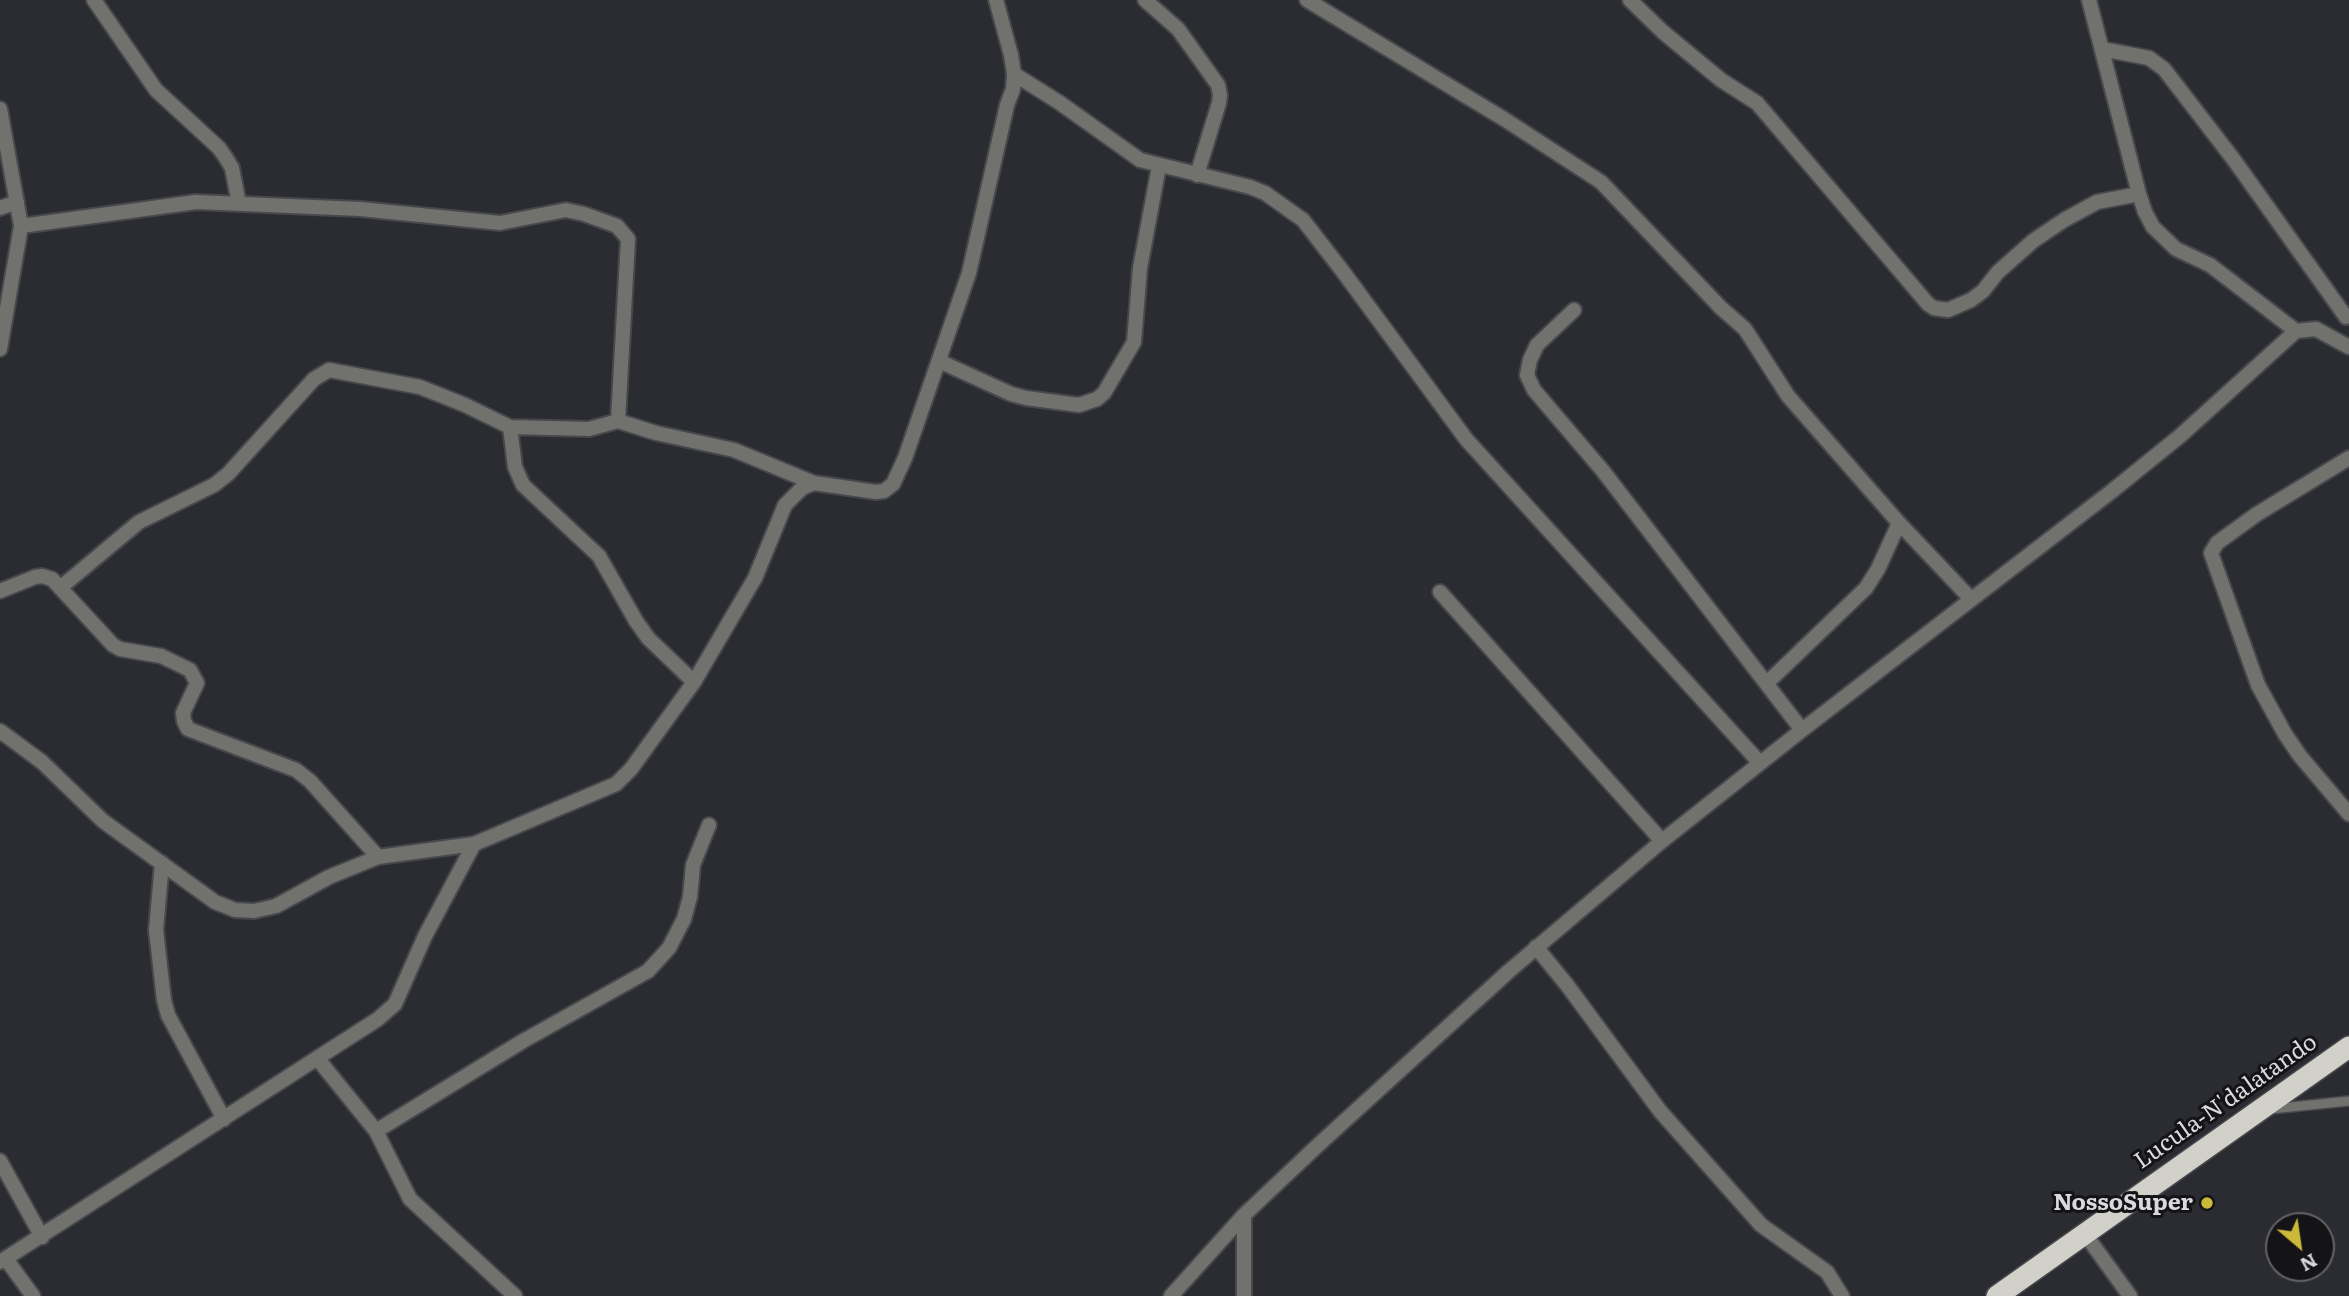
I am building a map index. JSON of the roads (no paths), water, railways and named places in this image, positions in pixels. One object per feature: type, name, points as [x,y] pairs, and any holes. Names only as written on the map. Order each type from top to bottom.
[{"type":"highway","name":"Lucula-N'dalatando","points":[[1997,1296],[2349,1047]]},
{"type":"street","points":[[94,0],[156,90],[219,148],[232,168],[239,204]]},
{"type":"street","points":[[60,588],[139,522],[214,485],[228,474],[314,379],[329,370],[420,387],[465,404],[510,427],[581,429],[618,421],[656,433],[734,450],[814,483],[884,491],[893,484],[905,458],[969,273],[1007,105],[1013,89],[1014,74],[996,0]]},
{"type":"street","points":[[1145,0],[1178,29],[1218,85],[1219,103],[1197,175]]},
{"type":"street","points":[[1307,0],[1504,119],[1601,182],[1721,308],[1745,329],[1787,396],[1899,523],[1971,599]]},
{"type":"street","points":[[1630,0],[1663,32],[1721,80],[1757,103],[1934,308],[1948,310],[1971,300],[2034,241],[2064,220],[2097,202],[2139,194]]},
{"type":"street","points":[[2090,0],[2139,194],[2149,220],[2176,249],[2210,265],[2296,331]]},
{"type":"street","points":[[2102,49],[2149,58],[2164,69],[2348,315],[2330,335]]},
{"type":"street","points":[[1014,74],[1140,160],[1250,187],[1265,193],[1303,220],[1466,439],[1760,763]]},
{"type":"street","points":[[0,108],[21,226],[0,349]]},
{"type":"street","points":[[939,361],[1011,394],[1026,398],[1079,405],[1097,399],[1104,393],[1134,342],[1140,268],[1159,166]]},
{"type":"street","points":[[0,208],[17,202]]},
{"type":"street","points":[[21,226],[196,202],[360,209],[500,223],[566,210],[617,226],[628,239],[618,421]]},
{"type":"street","points":[[1574,310],[1537,345],[1533,353],[1527,375],[1534,390],[1603,471],[1802,730]]},
{"type":"street","points":[[1171,1296],[1244,1215],[1316,1147],[1536,947],[1662,841],[2180,436],[2296,331],[2316,329],[2349,347]]},
{"type":"street","points":[[510,427],[515,467],[523,485],[599,556],[648,638],[694,682]]},
{"type":"street","points":[[2349,458],[2257,514],[2217,543],[2211,553],[2258,685],[2300,756],[2349,814]]},
{"type":"street","points":[[0,731],[42,762],[103,821],[215,902],[235,909],[254,911],[276,906],[329,877],[378,857],[474,844],[616,784],[631,769],[694,682],[755,578],[785,505],[802,488],[814,483]]},
{"type":"street","points":[[1767,683],[1866,588],[1899,523]]},
{"type":"street","points":[[0,590],[42,576],[52,579],[113,645],[120,649],[161,656],[190,670],[197,683],[183,713],[188,729],[296,770],[310,781],[378,857]]},
{"type":"street","points":[[1440,592],[1662,841]]},
{"type":"street","points":[[376,1131],[523,1041],[648,971],[670,948],[684,919],[690,897],[693,865],[709,825]]},
{"type":"street","points":[[33,1296],[3,1261],[378,1019],[395,1004],[425,936],[474,844]]},
{"type":"street","points":[[162,863],[156,930],[164,1000],[168,1015],[224,1119]]},
{"type":"street","points":[[1536,947],[1669,1122],[1761,1225],[1827,1272],[1842,1296]]},
{"type":"street","points":[[317,1058],[376,1131],[410,1199],[515,1296]]},
{"type":"street","points":[[0,1161],[42,1237]]},
{"type":"street","points":[[1244,1215],[1244,1296]]},
{"type":"street","points":[[2085,1234],[2130,1296]]},
{"type":"lane","points":[[2259,1110],[2349,1101]]},
{"type":"place","name":"NossoSuper","points":[[2207,1203]]}]
